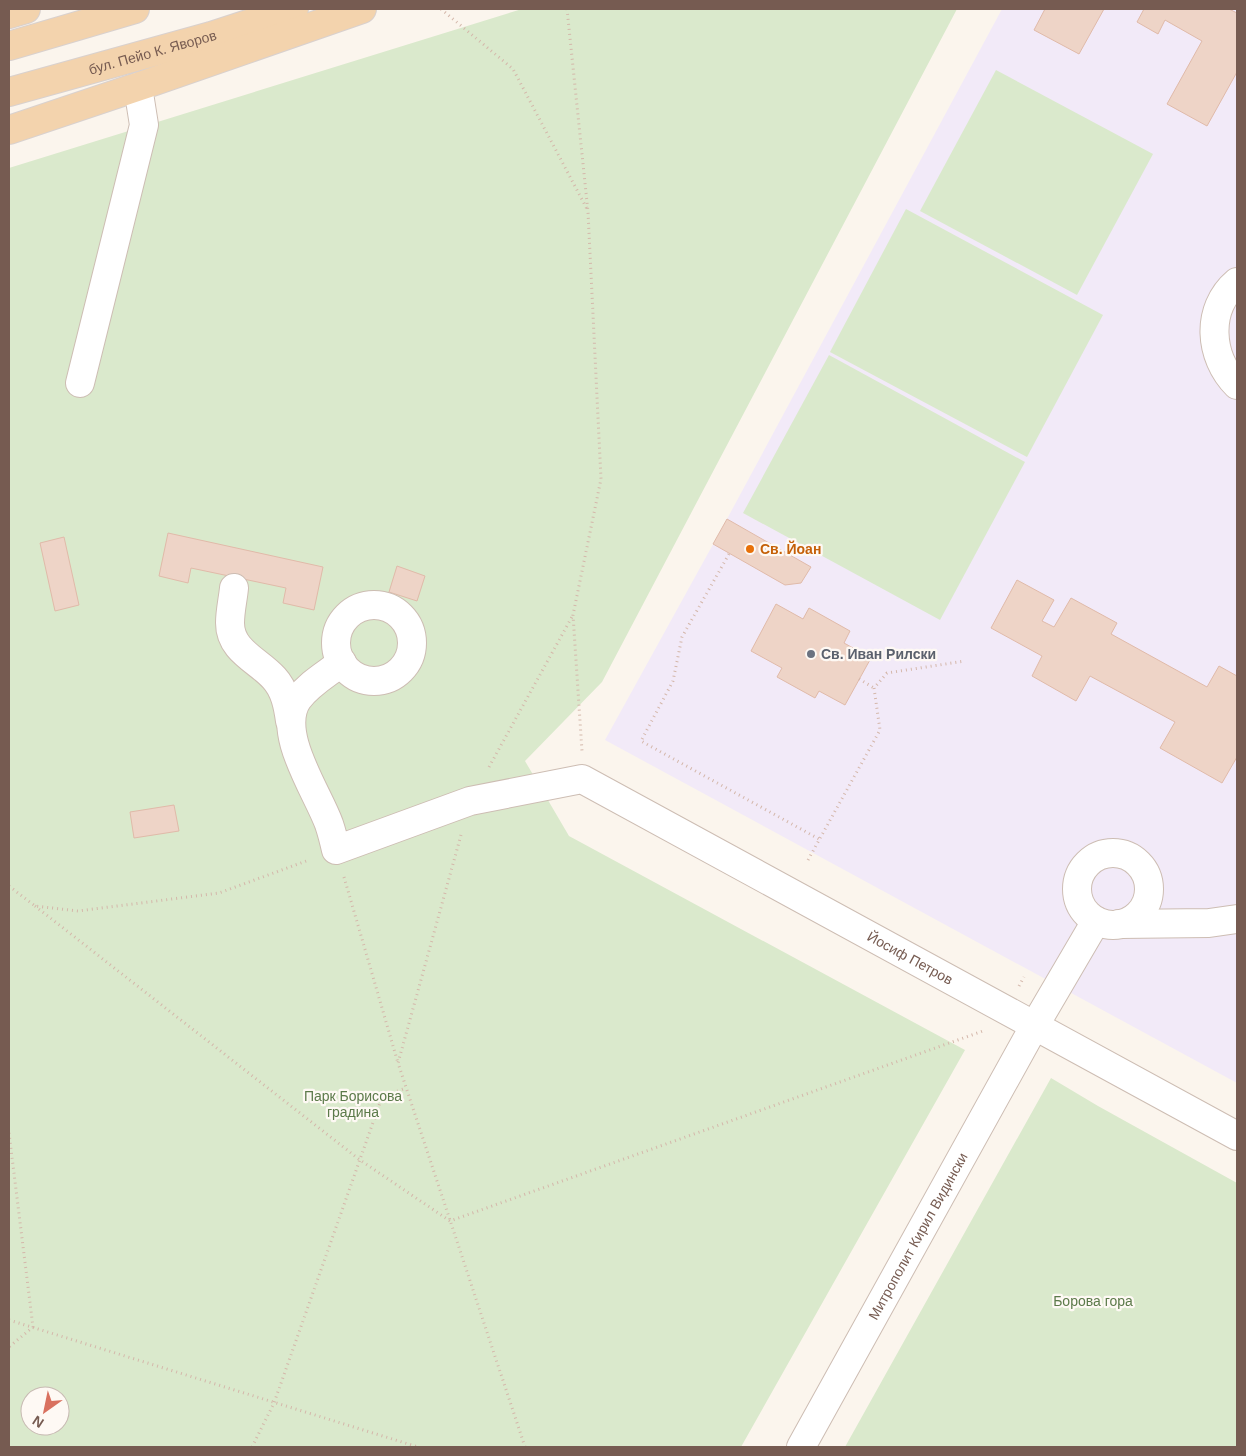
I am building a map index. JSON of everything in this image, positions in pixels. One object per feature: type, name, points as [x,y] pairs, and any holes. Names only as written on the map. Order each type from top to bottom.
[{"type":"main road","points":[[9,14],[26,9]]},
{"type":"main road","points":[[9,46],[135,9]]},
{"type":"main road","name":"бул. Пейо К. Яворов","points":[[9,92],[211,36],[294,9]]},
{"type":"main road","points":[[9,130],[362,9]]},
{"type":"street","points":[[80,383],[144,125],[138,87]]},
{"type":"street","points":[[1237,282],[1231,287],[1219,307],[1214,330],[1217,354],[1227,374],[1237,385]]},
{"type":"street","points":[[234,588],[230,623],[234,638],[244,654],[275,678],[286,699],[293,743],[329,824],[336,850],[470,801]]},
{"type":"street","points":[[290,721],[297,701],[310,684],[327,675],[342,662]]},
{"type":"street","name":"Йосиф Петров","points":[[470,801],[582,779],[1237,1136]]},
{"type":"street","name":"Митрополит Кирил Видински","points":[[801,1447],[1035,1025],[1108,922],[1209,923],[1237,920]]},
{"type":"path","points":[[441,9],[514,69],[588,212]]},
{"type":"path","points":[[567,9],[588,212],[601,479],[573,614],[582,738]]},
{"type":"path","points":[[729,554],[682,637],[673,682],[641,741],[819,839]]},
{"type":"path","points":[[398,1063],[470,801],[573,614]]},
{"type":"path","points":[[874,688],[888,673],[964,661]]},
{"type":"path","points":[[808,860],[880,730],[874,688],[860,679]]},
{"type":"path","points":[[36,906],[78,911],[219,893],[336,850],[398,1063],[524,1447]]},
{"type":"path","points":[[9,886],[360,1160],[450,1221]]},
{"type":"path","points":[[1019,987],[1024,977]]},
{"type":"path","points":[[450,1221],[987,1029]]},
{"type":"path","points":[[252,1447],[274,1403],[382,1097],[406,1088]]},
{"type":"path","points":[[9,1133],[33,1327]]},
{"type":"path","points":[[9,1320],[418,1447]]},
{"type":"path","points":[[9,1347],[33,1327]]},
{"type":"shaded area","points":[[1002,9],[1237,9],[1237,1083],[605,740],[727,519]]},
{"type":"green space","name":"Парк Борисова градина","points":[[522,9],[957,9],[602,682],[525,761],[569,836],[965,1050],[741,1447],[9,1447],[9,168]]},
{"type":"green space","points":[[996,70],[1153,154],[1077,295],[920,211]]},
{"type":"green space","points":[[906,209],[1103,315],[1027,457],[830,352]]},
{"type":"green space","points":[[829,355],[1025,462],[940,620],[743,513]]},
{"type":"green space","name":"Борова гора","points":[[1051,1078],[1237,1183],[1237,1447],[845,1447]]},
{"type":"building","points":[[1045,9],[1104,9],[1079,54],[1034,30]]},
{"type":"building","points":[[1144,9],[1229,9],[1237,13],[1237,72],[1207,126],[1167,104],[1202,41],[1165,20],[1158,34],[1137,22]]},
{"type":"building","name":"Св. Йоан","points":[[727,519],[811,567],[801,583],[785,585],[713,544]]},
{"type":"building","points":[[168,533],[323,567],[314,610],[283,603],[286,588],[191,568],[188,583],[159,576]]},
{"type":"building","points":[[64,537],[79,605],[55,611],[40,543]]},
{"type":"building","points":[[397,566],[425,576],[417,601],[389,592]]},
{"type":"building","points":[[1017,580],[1054,600],[1042,621],[1054,627],[1071,598],[1117,623],[1111,634],[1207,687],[1219,666],[1237,676],[1237,757],[1222,783],[1160,748],[1175,722],[1090,676],[1076,701],[1032,676],[1042,656],[991,628]]},
{"type":"building","name":"Св. Иван Рилски","points":[[776,604],[803,619],[809,608],[850,631],[844,643],[871,658],[845,705],[819,691],[815,698],[777,677],[782,668],[751,651]]},
{"type":"building","points":[[174,805],[179,831],[134,838],[130,812]]},
{"type":"place","name":"Св. Йоан","points":[[750,549]]},
{"type":"place","name":"Св. Иван Рилски","points":[[811,654]]}]
